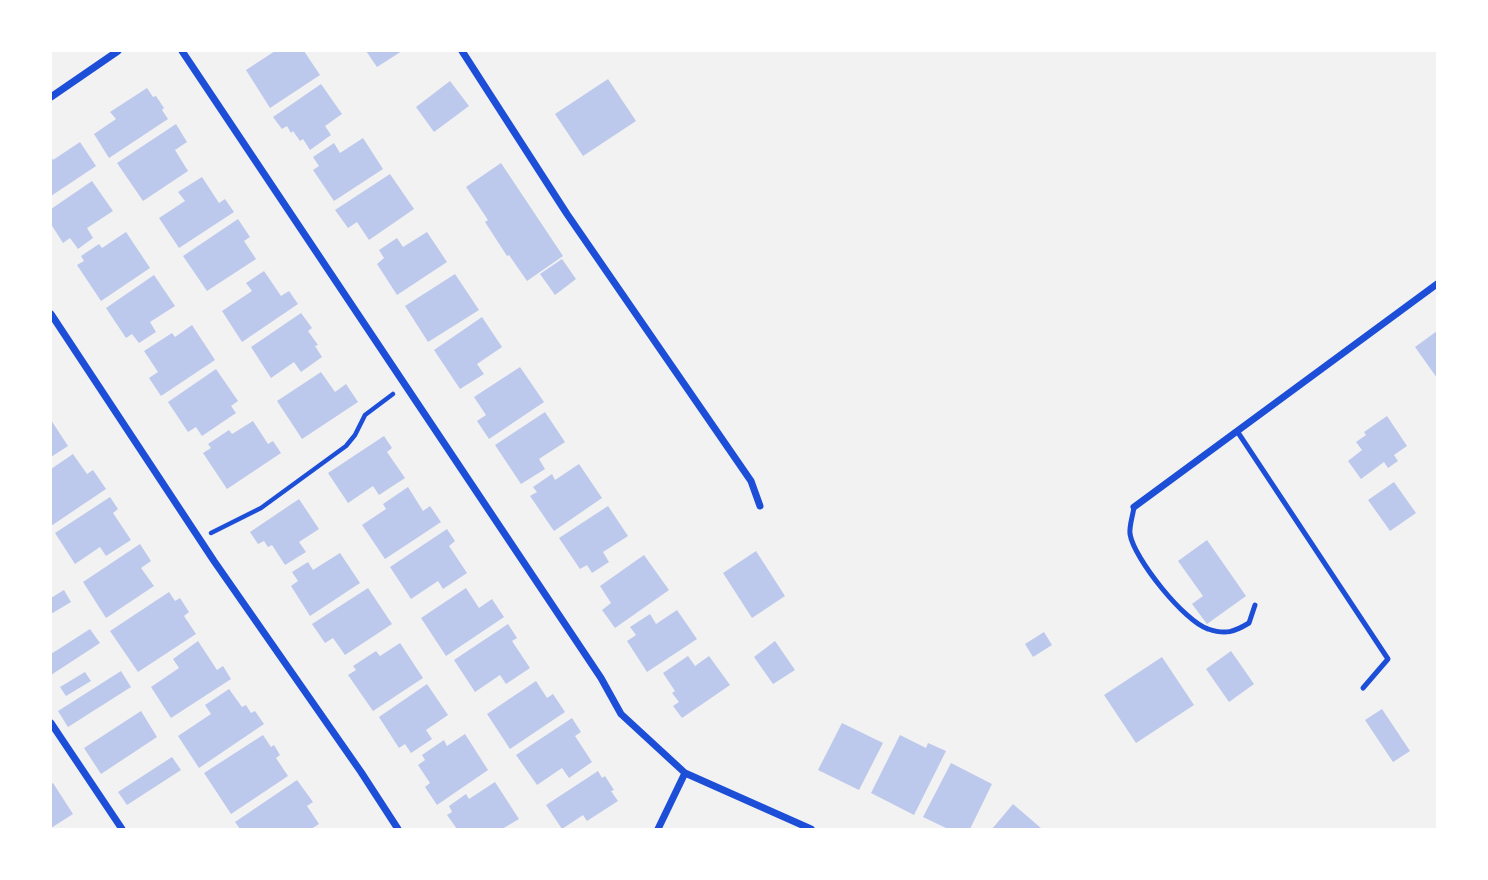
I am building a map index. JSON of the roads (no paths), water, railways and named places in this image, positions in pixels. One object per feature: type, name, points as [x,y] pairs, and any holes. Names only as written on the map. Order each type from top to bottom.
[{"type":"street","points":[[51,97],[118,51]]},
{"type":"street","points":[[182,51],[601,678],[621,714],[685,773],[811,829]]},
{"type":"street","points":[[462,51],[567,214],[751,481],[760,506]]},
{"type":"street","points":[[1134,507],[1437,284]]},
{"type":"street","points":[[51,314],[200,539],[398,829]]},
{"type":"street","points":[[51,723],[122,829]]},
{"type":"street","points":[[658,829],[685,773]]},
{"type":"lane","points":[[1237,431],[1388,659],[1363,688]]},
{"type":"lane","points":[[1134,507],[1130,534],[1140,557],[1174,603],[1195,623],[1207,629],[1229,633],[1249,623],[1255,605]]}]
